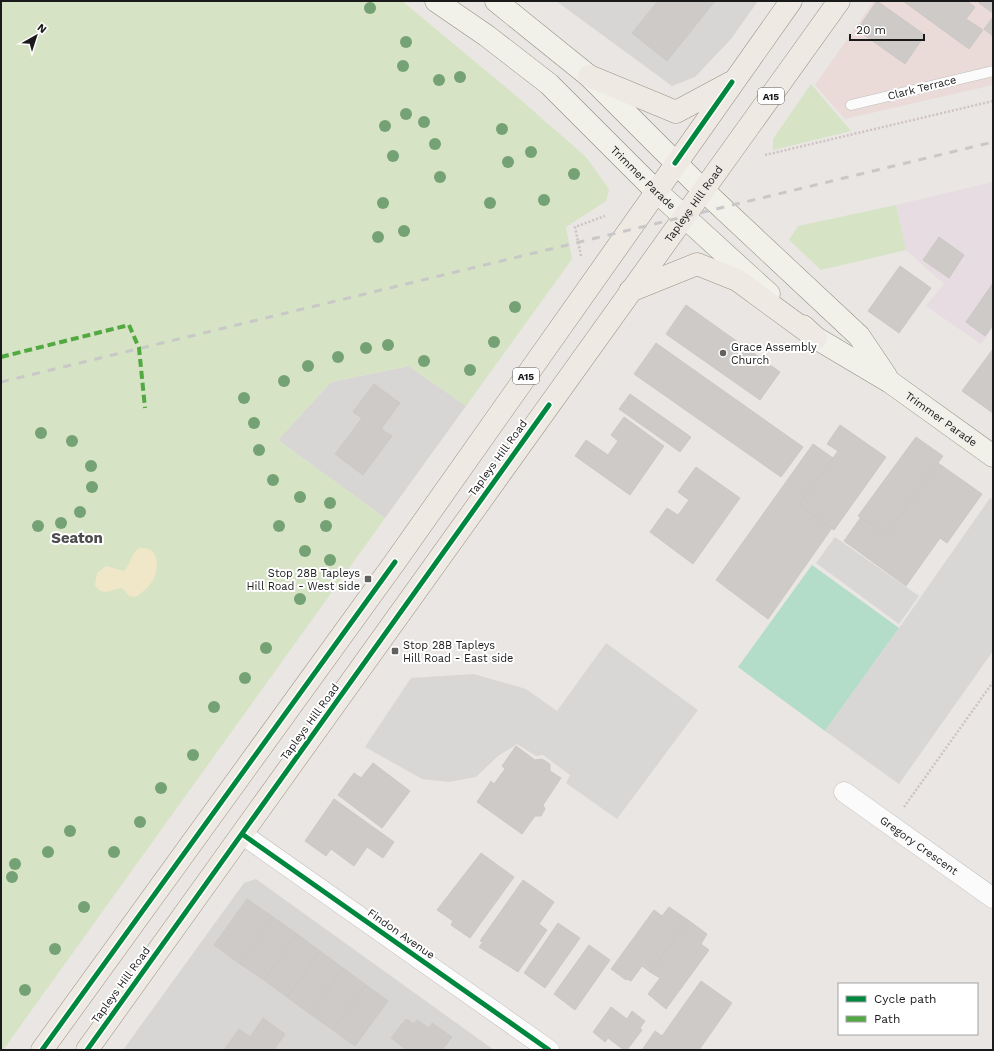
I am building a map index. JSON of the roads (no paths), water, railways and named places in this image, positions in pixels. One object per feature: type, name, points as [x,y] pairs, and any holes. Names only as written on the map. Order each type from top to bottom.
[{"type":"main road","name":"Trimmer Parade","points":[[436,1],[487,36],[549,84],[656,191],[816,338],[890,382],[993,456]]},
{"type":"main road","name":"Trimmer Parade","points":[[496,1],[589,76],[703,190],[859,336],[890,382]]},
{"type":"main road","name":"A15","points":[[42,1050],[395,562],[732,82],[791,1]]},
{"type":"main road","name":"Tapleys Hill Road","points":[[87,1050],[839,1]]},
{"type":"main road","points":[[589,76],[676,112],[732,82]]},
{"type":"main road","points":[[630,292],[697,264],[737,280],[816,338]]},
{"type":"street","name":"Gregory Crescent","points":[[844,792],[993,898]]},
{"type":"street","name":"Findon Avenue","points":[[242,834],[549,1050]]},
{"type":"lane","name":"Clark Terrace","points":[[851,105],[993,71]]},
{"type":"railway","points":[[1,382],[993,142]]},
{"type":"place","name":"Grace Assembly Church","points":[[723,353]]},
{"type":"place","name":"Stop 28B Tapleys Hill Road - West side","points":[[368,579]]},
{"type":"place","name":"Stop 28B Tapleys Hill Road - East side","points":[[395,651]]},
{"type":"district","name":"Seaton","points":[[77,538]]}]
